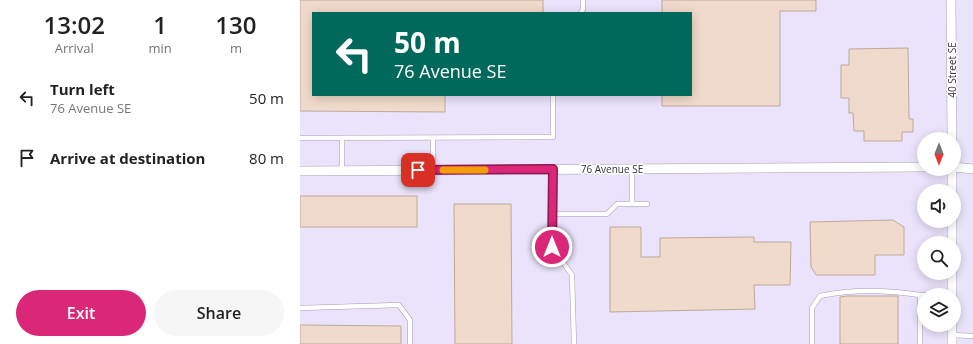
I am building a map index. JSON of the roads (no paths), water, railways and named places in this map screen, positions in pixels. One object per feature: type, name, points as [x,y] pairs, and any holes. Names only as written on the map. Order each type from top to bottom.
[{"type":"street","name":"40 Street SE","points":[[951,0],[952,132]]},
{"type":"street","name":"76 Avenue SE","points":[[300,171],[917,167]]},
{"type":"street","points":[[961,168],[973,169]]},
{"type":"lane","points":[[582,12],[583,0]]},
{"type":"lane","points":[[300,138],[553,137],[553,96]]},
{"type":"lane","points":[[342,138],[342,171]]},
{"type":"lane","points":[[433,170],[434,138]]},
{"type":"lane","points":[[553,169],[552,247],[572,275],[574,344]]},
{"type":"lane","points":[[632,169],[632,204]]},
{"type":"lane","points":[[552,214],[607,214],[617,204],[647,204]]},
{"type":"lane","points":[[812,344],[812,308],[820,296],[839,292],[899,292],[917,294]]},
{"type":"lane","points":[[300,308],[399,305],[410,320],[410,344]]},
{"type":"lane","points":[[920,344],[921,332]]},
{"type":"lane","points":[[952,339],[973,336]]}]
